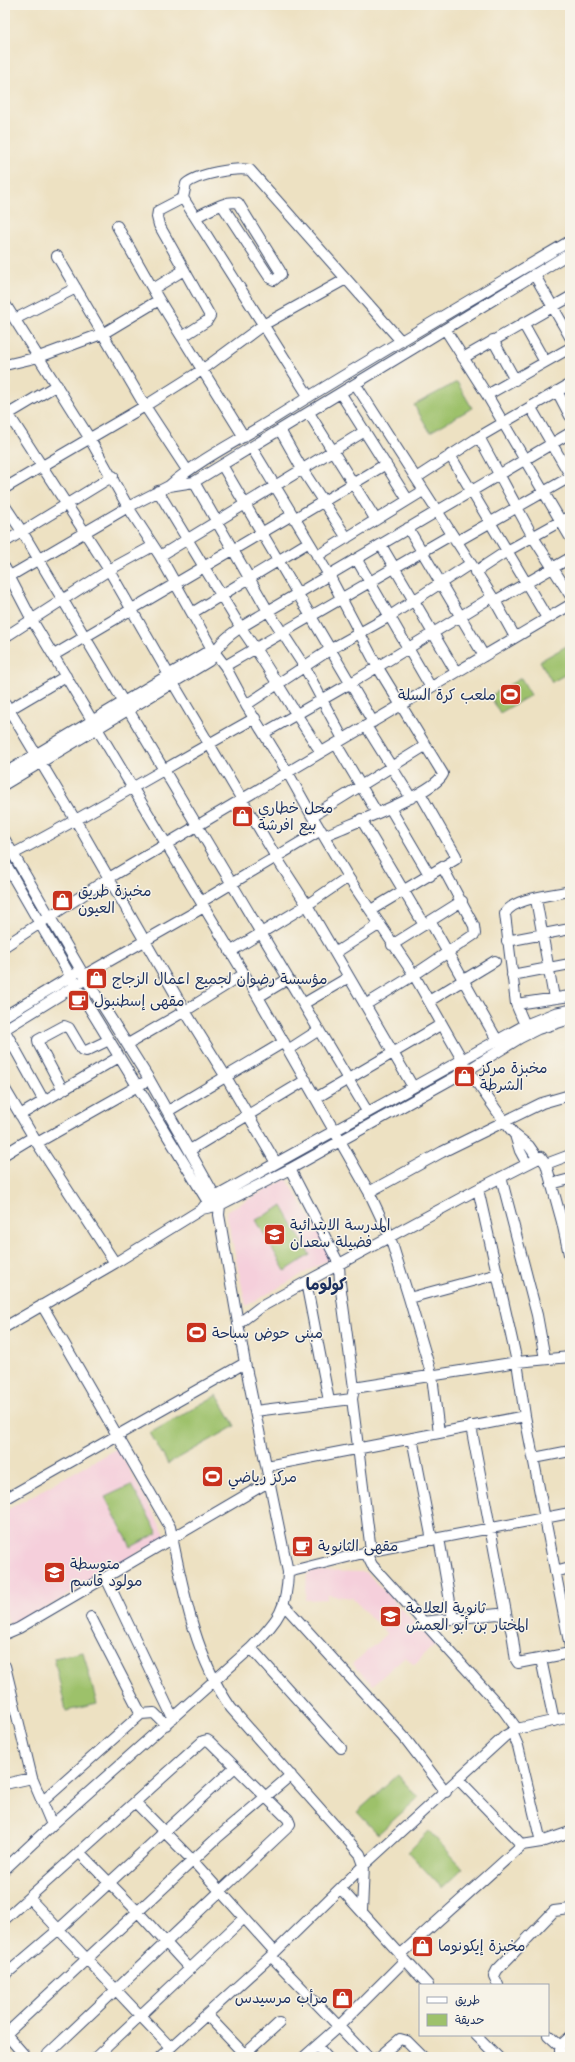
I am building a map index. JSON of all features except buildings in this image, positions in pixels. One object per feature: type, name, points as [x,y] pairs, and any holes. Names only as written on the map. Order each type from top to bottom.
[{"type":"street","points":[[309,397],[183,198],[186,184],[194,179],[231,169],[241,168],[250,170],[401,341]]},
{"type":"street","points":[[182,337],[207,321],[210,316],[184,270],[157,217],[158,211],[183,198]]},
{"type":"street","points":[[195,217],[222,205],[235,202],[241,207],[280,271],[278,278],[274,280],[270,278],[222,205]]},
{"type":"street","points":[[118,226],[159,300],[244,437]]},
{"type":"street","points":[[169,486],[187,470],[570,241]]},
{"type":"street","points":[[439,1433],[432,1376],[390,1237],[369,1192],[258,997],[165,844],[32,620],[7,575],[38,560],[158,491],[169,486],[194,482],[356,385],[570,253]]},
{"type":"street","points":[[56,256],[104,333],[145,406],[187,470]]},
{"type":"street","points":[[153,289],[184,270]]},
{"type":"street","points":[[534,274],[570,337]]},
{"type":"street","points":[[5,488],[90,439],[202,370],[263,325],[346,279]]},
{"type":"street","points":[[15,319],[76,288]]},
{"type":"street","points":[[463,358],[570,297]]},
{"type":"street","points":[[5,365],[39,357],[104,333],[159,300]]},
{"type":"street","points":[[5,304],[90,439],[128,507],[160,556],[348,877],[414,976],[468,1070],[515,1135],[529,1146],[542,1161],[566,1222],[570,1259]]},
{"type":"street","points":[[523,323],[546,362]]},
{"type":"street","points":[[446,329],[504,423],[570,537]]},
{"type":"street","points":[[493,340],[515,380]]},
{"type":"street","points":[[487,395],[570,348]]},
{"type":"street","points":[[416,478],[478,437],[531,408],[570,384]]},
{"type":"street","points":[[57,385],[6,413],[85,532],[132,608],[171,679],[276,857],[307,905],[413,1087]]},
{"type":"street","points":[[356,385],[493,599],[515,637]]},
{"type":"street","points":[[557,391],[570,416]]},
{"type":"street","points":[[341,394],[408,500]]},
{"type":"street","points":[[225,666],[422,551],[490,523],[570,476],[531,408]]},
{"type":"street","points":[[309,413],[376,520]]},
{"type":"street","points":[[280,430],[302,469],[347,538]]},
{"type":"street","points":[[160,556],[189,540],[215,521],[333,452],[365,431]]},
{"type":"street","points":[[5,773],[38,758],[171,679],[215,651],[241,628],[268,611],[357,560],[408,528],[437,513],[472,491],[553,445],[570,433]]},
{"type":"street","points":[[478,437],[533,537],[570,595]]},
{"type":"street","points":[[44,1101],[5,1030],[76,986],[86,974],[202,905],[231,883],[322,833],[390,808],[416,795],[440,780],[443,774],[377,666],[329,575],[252,448]]},
{"type":"street","points":[[450,455],[547,618]]},
{"type":"street","points":[[54,655],[175,583],[235,551],[262,534],[386,464]]},
{"type":"street","points":[[222,465],[278,562],[312,616],[351,683],[370,724],[393,767],[416,795],[456,856],[456,859],[443,868],[371,910]]},
{"type":"street","points":[[5,542],[23,533],[112,476]]},
{"type":"street","points":[[194,482],[215,521],[235,551],[268,611],[283,632],[322,698],[361,786],[377,813]]},
{"type":"street","points":[[158,491],[206,567],[241,628],[256,648],[296,715],[321,752]]},
{"type":"street","points":[[317,556],[423,491]]},
{"type":"street","points":[[5,506],[23,533],[62,601],[164,769],[367,1111]]},
{"type":"street","points":[[246,704],[331,649],[390,616],[440,583],[507,551],[570,516]]},
{"type":"street","points":[[408,528],[440,583],[462,616],[484,656]]},
{"type":"street","points":[[192,613],[309,542]]},
{"type":"street","points":[[381,545],[456,672]]},
{"type":"street","points":[[5,637],[109,570],[153,546]]},
{"type":"street","points":[[264,733],[322,698],[351,683],[408,647],[462,616],[493,599],[526,584],[570,558]]},
{"type":"street","points":[[357,560],[430,686]]},
{"type":"street","points":[[5,946],[50,915],[165,844],[288,773],[430,686],[570,605]]},
{"type":"street","points":[[66,676],[6,708],[76,820],[185,1011],[226,1077],[276,1163]]},
{"type":"street","points":[[13,854],[76,820],[255,718]]},
{"type":"street","points":[[312,816],[426,746]]},
{"type":"street","points":[[5,784],[38,758]]},
{"type":"street","points":[[390,808],[430,876]]},
{"type":"street","points":[[361,819],[403,892],[448,952],[497,1040]]},
{"type":"street","points":[[5,840],[168,1111],[190,1150],[213,1206],[288,1572],[284,1605],[275,1623],[251,1648],[52,1824],[5,1869]]},
{"type":"street","points":[[5,863],[119,1057],[213,1206]]},
{"type":"street","points":[[365,1005],[414,976],[475,934],[474,926],[443,868]]},
{"type":"street","points":[[230,952],[307,905],[348,877]]},
{"type":"street","points":[[525,1025],[516,1004],[504,920],[507,910],[517,902],[570,891]]},
{"type":"street","points":[[536,899],[554,998]]},
{"type":"street","points":[[392,944],[462,902]]},
{"type":"street","points":[[335,953],[380,924]]},
{"type":"street","points":[[507,941],[542,933],[570,929]]},
{"type":"street","points":[[428,1001],[494,961]]},
{"type":"street","points":[[512,975],[570,964]]},
{"type":"street","points":[[5,1016],[71,976],[86,974]]},
{"type":"street","points":[[128,1044],[244,974]]},
{"type":"street","points":[[303,1004],[349,977]]},
{"type":"street","points":[[258,997],[288,979]]},
{"type":"street","points":[[516,1004],[570,996]]},
{"type":"street","points":[[213,1206],[290,1169],[338,1136],[367,1111],[525,1025],[555,1013],[570,1010]]},
{"type":"street","points":[[5,1327],[213,1206],[276,1163],[338,1136],[468,1070],[538,1029],[570,1019]]},
{"type":"street","points":[[316,1098],[394,1054],[442,1024]]},
{"type":"street","points":[[63,1090],[39,1045],[38,1040],[64,1026],[69,1028],[82,1050],[86,1051],[109,1040]]},
{"type":"street","points":[[168,1111],[226,1077],[319,1030]]},
{"type":"street","points":[[20,1115],[119,1057]]},
{"type":"street","points":[[5,1154],[35,1140],[149,1079]]},
{"type":"street","points":[[190,1150],[249,1116],[306,1080]]},
{"type":"street","points":[[5,1089],[35,1140],[115,1263]]},
{"type":"street","points":[[369,1192],[504,1121],[542,1103],[570,1095]]},
{"type":"street","points":[[515,1135],[520,1151],[527,1164]]},
{"type":"street","points":[[238,1324],[259,1308],[501,1177],[527,1164],[570,1155]]},
{"type":"street","points":[[290,1169],[339,1264],[340,1283],[354,1388],[352,1399],[368,1552],[372,1565],[504,1711],[514,1730],[541,1842]]},
{"type":"street","points":[[501,1177],[537,1314],[544,1359]]},
{"type":"street","points":[[551,1184],[570,1179]]},
{"type":"street","points":[[478,1189],[517,1362],[525,1416],[570,1647]]},
{"type":"street","points":[[409,1298],[498,1274]]},
{"type":"street","points":[[306,1282],[329,1401]]},
{"type":"street","points":[[42,1305],[170,1527],[174,1554],[199,1646],[214,1680],[231,1708],[360,1854],[364,1866],[362,1911]]},
{"type":"street","points":[[354,1388],[517,1362],[570,1357]]},
{"type":"street","points":[[5,1499],[245,1363]]},
{"type":"street","points":[[255,1411],[352,1399]]},
{"type":"street","points":[[267,1466],[525,1416]]},
{"type":"street","points":[[471,1426],[516,1660],[518,1663],[523,1663],[570,1653]]},
{"type":"street","points":[[412,1438],[453,1619]]},
{"type":"street","points":[[534,1458],[570,1451]]},
{"type":"street","points":[[5,1634],[106,1578],[270,1481]]},
{"type":"street","points":[[288,1572],[368,1552],[570,1513]]},
{"type":"street","points":[[555,1572],[570,1568]]},
{"type":"street","points":[[106,1578],[169,1722]]},
{"type":"street","points":[[284,1605],[404,1737],[446,1792]]},
{"type":"street","points":[[422,1622],[498,1614],[507,1618]]},
{"type":"street","points":[[91,1617],[141,1714]]},
{"type":"street","points":[[251,1648],[341,1748]]},
{"type":"street","points":[[541,1659],[554,1721]]},
{"type":"street","points":[[5,1666],[32,1778],[52,1824]]},
{"type":"street","points":[[42,1802],[141,1714],[154,1713],[169,1722]]},
{"type":"street","points":[[29,1898],[140,2016],[166,2054],[207,2015],[219,2001],[273,1954],[364,1866],[459,1780],[490,1749],[514,1730],[570,1717]]},
{"type":"street","points":[[5,1919],[203,1741],[207,1740],[210,1742],[288,1819],[290,1824],[48,2054]]},
{"type":"street","points":[[5,1975],[235,1767]]},
{"type":"street","points":[[26,2057],[6,2033],[193,1861],[291,1775]]},
{"type":"street","points":[[5,1784],[32,1778]]},
{"type":"street","points":[[459,1780],[522,1846]]},
{"type":"street","points":[[135,1802],[193,1861],[244,1918],[273,1954],[368,2057]]},
{"type":"street","points":[[304,2057],[339,2026],[402,1958],[522,1846],[541,1842],[570,1832]]},
{"type":"street","points":[[79,1852],[138,1912],[190,1969]]},
{"type":"street","points":[[341,1889],[427,1984]]},
{"type":"street","points":[[498,1984],[494,1976],[498,1970],[554,1911],[570,1909]]},
{"type":"street","points":[[96,2057],[244,1918]]},
{"type":"street","points":[[207,2015],[245,2056],[280,2023]]},
{"type":"street","points":[[477,2036],[498,2057]]},
{"type":"street","points":[[549,2036],[560,2046],[560,2057]]},
{"type":"street","points":[[560,2046],[570,2037]]},
{"type":"street","points":[[379,2057],[400,2039],[407,2041],[424,2057]]},
{"type":"street","points":[[316,2046],[327,2057]]},
{"type":"shaded area","name":"المدرسة الابتدائية فضيلة سعدان","points":[[287,1179],[333,1257],[246,1306],[226,1211]]},
{"type":"shaded area","name":"متوسطة مولود قاسم","points":[[117,1448],[166,1536],[11,1629],[5,1610],[5,1511]]},
{"type":"shaded area","name":"ثانوية العلامة المختار بن أبو العمش","points":[[311,1571],[366,1572],[435,1644],[414,1665],[405,1656],[373,1685],[352,1664],[387,1634],[352,1598],[328,1595],[327,1599],[305,1600],[307,1575]]},
{"type":"green space","points":[[457,382],[472,408],[430,432],[414,405]]},
{"type":"green space","points":[[570,644],[570,672],[552,682],[540,661]]},
{"type":"green space","name":"ملعب كرة السلة","points":[[521,678],[531,695],[500,713],[490,696]]},
{"type":"green space","points":[[282,1206],[310,1255],[285,1271],[256,1220]]},
{"type":"green space","points":[[217,1395],[235,1426],[168,1464],[150,1433]]},
{"type":"green space","points":[[131,1485],[158,1533],[131,1547],[105,1497]]},
{"type":"green space","points":[[83,1652],[97,1704],[66,1711],[54,1658]]},
{"type":"green space","points":[[398,1775],[418,1798],[378,1834],[357,1812]]},
{"type":"green space","points":[[429,1831],[463,1868],[442,1888],[408,1852]]},
{"type":"place","name":"ملعب كرة السلة","points":[[511,695]]},
{"type":"place","name":"محل خطاري بيع افرشة","points":[[243,817]]},
{"type":"place","name":"مخبزة طريق العيون","points":[[63,900]]},
{"type":"place","name":"مؤسسة رضوان لجميع اعمال الزجاج","points":[[96,979]]},
{"type":"place","name":"مقهى إسطنبول","points":[[78,1001]]},
{"type":"place","name":"مخبزة مركز الشرطة","points":[[464,1077]]},
{"type":"place","name":"المدرسة الابتدائية فضيلة سعدان","points":[[275,1234]]},
{"type":"place","name":"مبنى حوض سباحة","points":[[197,1333]]},
{"type":"place","name":"مركز رياضي","points":[[212,1477]]},
{"type":"place","name":"مقهى الثانوية","points":[[302,1546]]},
{"type":"place","name":"متوسطة مولود قاسم","points":[[55,1573]]},
{"type":"place","name":"ثانوية العلامة المختار بن أبو العمش","points":[[390,1617]]},
{"type":"place","name":"مخبزة إيكونوما","points":[[422,1946]]},
{"type":"place","name":"مرأب مرسيدس","points":[[343,1998]]},
{"type":"district","name":"كولوما","points":[[326,1285]]}]
